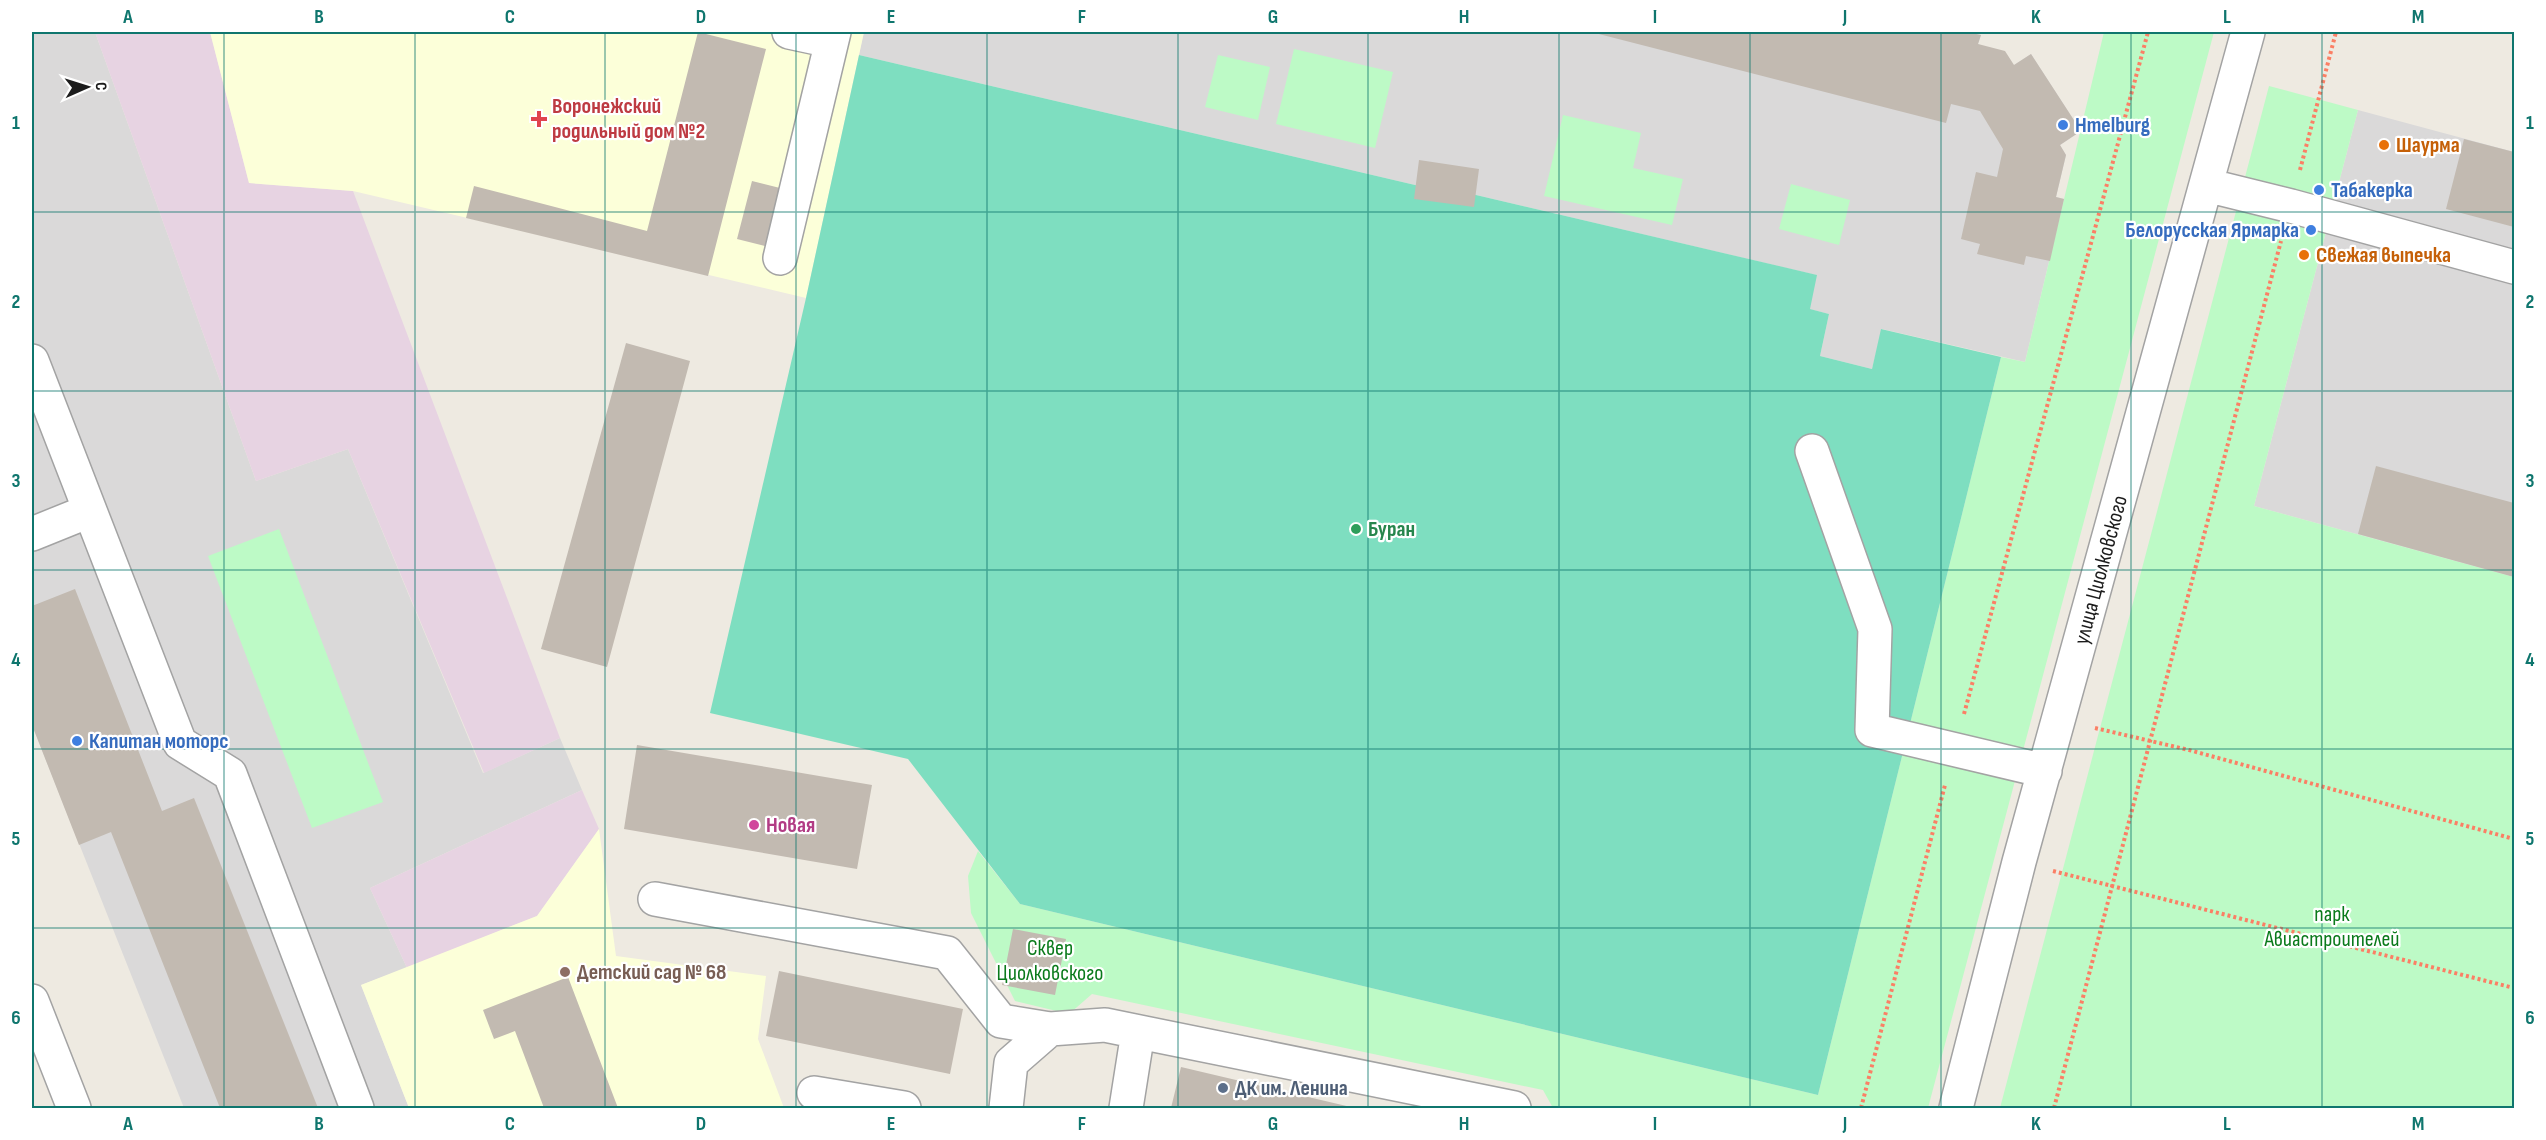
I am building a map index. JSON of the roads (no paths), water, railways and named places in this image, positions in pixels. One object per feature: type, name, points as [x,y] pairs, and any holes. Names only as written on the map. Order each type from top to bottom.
[{"type":"street","points":[[780,258],[833,36],[789,32]]},
{"type":"street","name":"улица Циолковского","points":[[1956,1108],[2019,862],[2248,32]]},
{"type":"street","points":[[2206,185],[2514,267]]},
{"type":"street","points":[[32,361],[180,743],[230,774],[357,1108]]},
{"type":"street","points":[[1812,451],[1875,629],[1872,730],[2045,771]]},
{"type":"street","points":[[32,534],[89,511]]},
{"type":"street","points":[[656,899],[947,953],[1002,1021],[1050,1029],[1105,1025],[1514,1108]]},
{"type":"street","points":[[32,1001],[74,1108]]},
{"type":"street","points":[[1006,1108],[1011,1063],[1050,1029]]},
{"type":"street","points":[[1126,1108],[1138,1032]]},
{"type":"street","points":[[814,1093],[904,1108]]},
{"type":"place","name":"Воронежский родильный дом №2","points":[[539,119]]},
{"type":"place","name":"Hmelburg","points":[[2063,125]]},
{"type":"place","name":"Шаурма","points":[[2384,145]]},
{"type":"place","name":"Табакерка","points":[[2319,190]]},
{"type":"place","name":"Белорусская Ярмарка","points":[[2311,230]]},
{"type":"place","name":"Свежая выпечка","points":[[2304,255]]},
{"type":"place","name":"Буран","points":[[1356,529]]},
{"type":"place","name":"Капитан моторс","points":[[77,741]]},
{"type":"place","name":"Новая","points":[[754,825]]},
{"type":"place","name":"Детский сад № 68","points":[[565,972]]},
{"type":"place","name":"ДК им. Ленина","points":[[1223,1088]]},
{"type":"park label","name":"парк Авиастроителей","points":[[2332,926]]},
{"type":"park label","name":"Сквер Циолковского","points":[[1050,960]]}]
